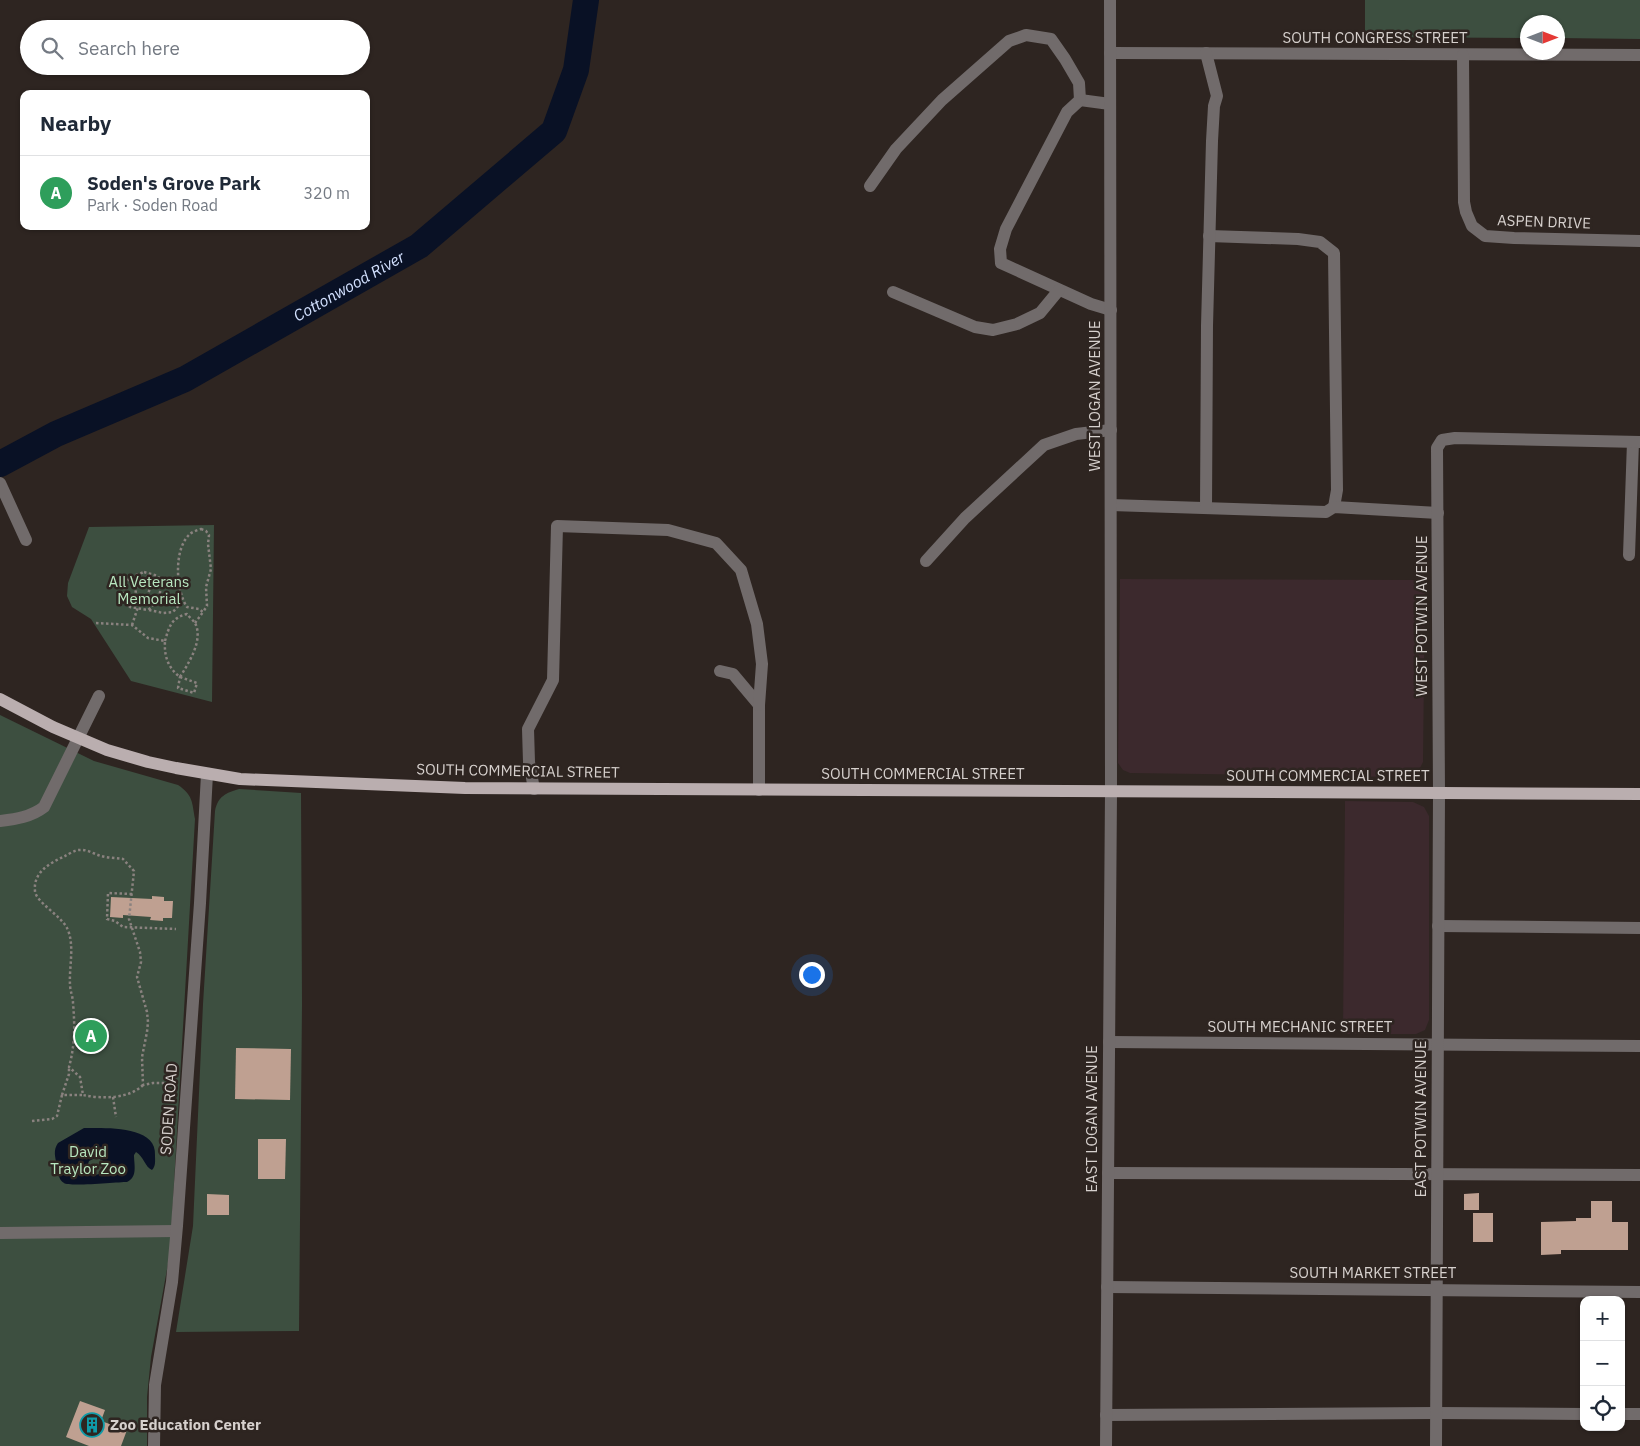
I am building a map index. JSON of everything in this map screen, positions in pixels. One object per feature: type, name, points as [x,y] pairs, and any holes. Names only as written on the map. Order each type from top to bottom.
[{"type":"main road","name":"SOUTH COMMERCIAL STREET","points":[[0,699],[53,727],[107,750],[148,762],[207,774],[260,780],[534,789],[1640,794]]},
{"type":"street","name":"WEST LOGAN AVENUE","points":[[1110,0],[1111,792]]},
{"type":"street","points":[[870,186],[896,149],[942,100],[1009,41],[1026,35],[1051,39],[1079,83],[1080,100]]},
{"type":"street","name":"SOUTH CONGRESS STREET","points":[[1110,53],[1640,56]]},
{"type":"street","points":[[1206,53],[1217,96],[1214,106],[1212,140],[1206,335],[1206,508]]},
{"type":"street","name":"ASPEN DRIVE","points":[[1463,55],[1464,202],[1472,226],[1485,236],[1640,241]]},
{"type":"street","points":[[1080,100],[1110,104]]},
{"type":"street","points":[[1080,100],[1067,112],[1006,229],[1000,249],[1001,262],[1091,304],[1111,310]]},
{"type":"street","points":[[1209,236],[1298,239],[1320,242],[1334,253],[1337,490],[1334,507]]},
{"type":"street","points":[[893,292],[974,328],[993,330],[1017,324],[1040,313],[1059,290]]},
{"type":"street","points":[[926,561],[965,518],[1044,445],[1076,434],[1111,430]]},
{"type":"street","name":"WEST POTWIN AVENUE","points":[[1439,793],[1437,448],[1442,440],[1455,438],[1637,442]]},
{"type":"street","points":[[1629,554],[1637,442]]},
{"type":"street","points":[[0,483],[26,540]]},
{"type":"street","points":[[1111,505],[1326,512],[1334,507],[1438,513]]},
{"type":"street","points":[[534,789],[528,729],[553,680],[557,526],[668,530],[716,543],[741,570],[757,624],[762,664],[759,705],[759,790]]},
{"type":"street","points":[[720,670],[732,674],[759,705]]},
{"type":"street","points":[[0,821],[23,818],[44,807],[98,696]]},
{"type":"street","name":"SODEN ROAD","points":[[154,1446],[155,1385],[172,1282],[188,1084],[207,774]]},
{"type":"street","name":"EAST LOGAN AVENUE","points":[[1106,1446],[1111,792]]},
{"type":"street","name":"EAST POTWIN AVENUE","points":[[1436,1446],[1439,793]]},
{"type":"street","points":[[1438,926],[1640,928]]},
{"type":"street","name":"SOUTH MECHANIC STREET","points":[[1109,1042],[1640,1046]]},
{"type":"street","points":[[1108,1173],[1640,1175]]},
{"type":"street","points":[[0,1233],[176,1231]]},
{"type":"street","name":"SOUTH MARKET STREET","points":[[1107,1287],[1640,1292]]},
{"type":"street","points":[[1106,1415],[1580,1414]]},
{"type":"street","points":[[1625,1414],[1640,1414]]},
{"type":"path","points":[[195,623],[203,612],[207,606],[206,586],[211,569],[208,544],[209,535],[201,529],[190,534],[182,547],[178,564],[178,585],[182,599],[187,607],[199,609],[203,612]]},
{"type":"path","points":[[145,582],[149,573]]},
{"type":"path","points":[[148,610],[158,600],[161,583],[158,576],[149,573],[138,574],[125,583],[126,602],[130,607],[164,613],[173,612],[182,599]]},
{"type":"path","points":[[138,582],[145,582],[151,584],[147,598],[135,597],[138,582]]},
{"type":"path","points":[[132,625],[141,598]]},
{"type":"path","points":[[187,614],[195,623],[195,650],[180,677],[178,688],[194,693],[197,683],[180,677],[171,670],[164,653],[169,626],[178,616],[187,614],[192,608]]},
{"type":"path","points":[[96,623],[132,625],[148,638],[165,642]]},
{"type":"path","points":[[32,1121],[52,1119],[57,1116],[74,1048],[69,937],[67,928],[60,917],[36,896],[37,879],[44,868],[54,861],[79,850],[89,851],[102,857],[123,859],[134,871],[129,919],[140,952],[141,962],[137,977],[148,1022],[142,1057],[143,1085]]},
{"type":"path","points":[[132,894],[108,893],[107,919],[115,921],[123,927],[176,929]]},
{"type":"path","points":[[69,1067],[80,1077],[84,1095]]},
{"type":"path","points":[[62,1095],[84,1095],[102,1098],[113,1097],[153,1083],[188,1084]]},
{"type":"path","points":[[113,1097],[116,1117]]},
{"type":"shaded area","points":[[1120,579],[1425,580],[1423,762],[1420,768],[1416,772],[1404,777],[1130,773],[1123,770],[1118,763]]},
{"type":"shaded area","points":[[1345,801],[1413,802],[1424,807],[1429,816],[1429,1020],[1425,1030],[1416,1034],[1343,1034]]},
{"type":"green space","points":[[1365,0],[1640,0],[1640,39],[1565,38],[1565,15],[1520,15],[1520,38],[1365,37]]},
{"type":"green space","name":"All Veterans Memorial","points":[[214,525],[212,702],[131,681],[91,619],[72,607],[67,596],[68,583],[89,527]]},
{"type":"green space","name":"David Traylor Zoo","points":[[0,715],[94,761],[178,785],[187,792],[193,808],[195,819],[170,1253],[151,1357],[147,1397],[147,1446],[0,1446]]},
{"type":"green space","points":[[239,789],[301,793],[302,1004],[299,1331],[176,1332],[193,1226],[203,1004],[215,811],[218,802],[223,796]]},
{"type":"water","points":[[84,1128],[128,1130],[148,1138],[153,1145],[155,1165],[152,1170],[150,1169],[136,1152],[134,1155],[134,1174],[127,1182],[68,1184],[62,1182],[59,1175],[55,1154],[55,1148],[58,1143]],"holes":[[[95,1158],[106,1163],[108,1167],[99,1174],[93,1175],[87,1173],[87,1167],[89,1161]]]},
{"type":"building","points":[[152,896],[164,897],[164,901],[173,901],[172,918],[163,918],[163,921],[150,920],[151,917],[123,915],[123,918],[110,917],[111,897],[152,899]]},
{"type":"building","points":[[236,1048],[291,1049],[290,1100],[235,1099]]},
{"type":"building","points":[[258,1139],[286,1139],[285,1179],[258,1179]]},
{"type":"building","points":[[1479,1193],[1479,1210],[1464,1210],[1464,1194]]},
{"type":"building","points":[[207,1194],[229,1195],[229,1215],[207,1215]]},
{"type":"building","points":[[1591,1201],[1612,1201],[1612,1222],[1628,1222],[1628,1250],[1561,1250],[1561,1254],[1541,1255],[1541,1222],[1576,1221],[1576,1218],[1591,1218]]},
{"type":"building","points":[[1473,1213],[1493,1213],[1493,1242],[1473,1242]]},
{"type":"building","name":"Zoo Education Center","points":[[80,1401],[105,1410],[101,1421],[127,1430],[121,1446],[89,1446],[66,1437]]},
{"type":"waterway","name":"Cottonwood River","points":[[0,464],[56,434],[185,379],[419,246],[554,131],[576,70],[586,0]]},
{"type":"place","name":"Soden's Grove Park","points":[[91,1036]]},
{"type":"place","name":"Zoo Education Center","points":[[92,1425]]}]
